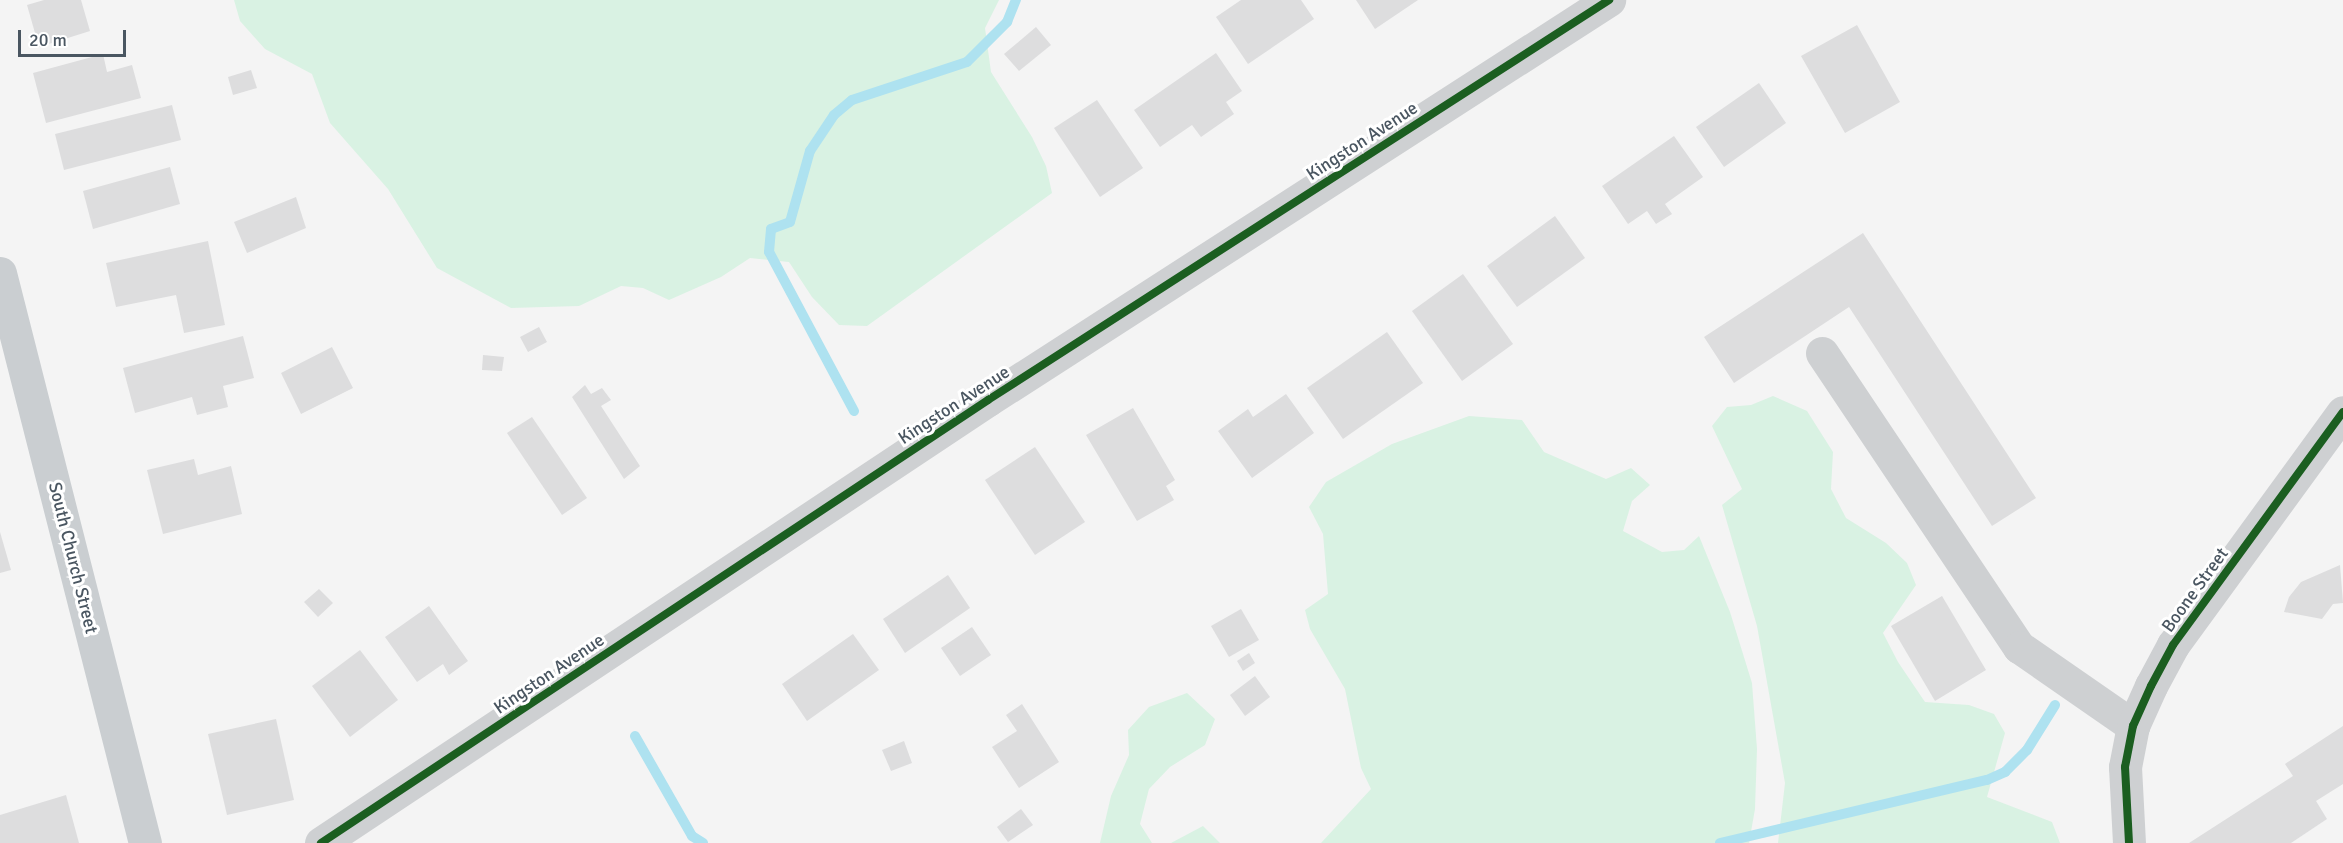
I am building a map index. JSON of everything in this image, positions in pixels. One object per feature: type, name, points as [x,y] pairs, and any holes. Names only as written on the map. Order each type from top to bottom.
[{"type":"main road","name":"South Church Street","points":[[0,273],[145,843]]},
{"type":"street","name":"Kingston Avenue","points":[[321,843],[978,407],[1609,0]]},
{"type":"street","points":[[1822,353],[2019,647],[2133,726]]},
{"type":"street","name":"Boone Street","points":[[2129,843],[2125,767],[2133,726],[2173,645],[2343,412]]},
{"type":"green space","points":[[234,0],[999,0],[985,28],[991,72],[1032,137],[1046,166],[1052,193],[867,326],[839,325],[812,297],[789,262],[750,258],[721,277],[669,300],[643,288],[621,286],[579,306],[511,308],[437,268],[388,189],[330,123],[312,74],[265,49],[240,21]]},
{"type":"green space","points":[[1773,396],[1807,411],[1833,452],[1831,489],[1846,518],[1886,543],[1907,563],[1916,585],[1883,633],[1898,662],[1925,702],[1969,705],[1994,714],[2005,733],[1987,797],[2052,822],[2060,843],[1778,843],[1785,783],[1757,626],[1722,505],[1742,489],[1712,426],[1727,407],[1751,405]]},
{"type":"green space","points":[[1469,416],[1522,420],[1544,452],[1606,479],[1631,468],[1650,485],[1632,501],[1623,531],[1662,552],[1684,550],[1699,536],[1730,612],[1752,683],[1757,749],[1755,809],[1749,843],[1321,843],[1371,789],[1361,768],[1345,689],[1310,629],[1305,610],[1328,594],[1323,534],[1309,507],[1326,482],[1392,444]]},
{"type":"green space","points":[[1187,693],[1215,719],[1205,745],[1170,767],[1149,789],[1140,824],[1152,843],[1100,843],[1111,796],[1129,755],[1128,730],[1149,707]]},
{"type":"green space","points":[[1203,826],[1220,843],[1171,843]]},
{"type":"building","points":[[44,0],[81,0],[90,31],[39,47],[27,5]]},
{"type":"building","points":[[1241,0],[1301,0],[1314,19],[1248,64],[1216,17]]},
{"type":"building","points":[[1356,0],[1418,0],[1375,29]]},
{"type":"building","points":[[1857,25],[1900,102],[1845,133],[1801,56]]},
{"type":"building","points":[[1036,27],[1051,45],[1019,71],[1004,54]]},
{"type":"building","points":[[1216,53],[1242,91],[1226,102],[1234,114],[1201,137],[1192,125],[1160,147],[1134,110]]},
{"type":"building","points":[[103,54],[107,72],[132,65],[141,98],[46,123],[33,73]]},
{"type":"building","points":[[251,70],[257,88],[233,95],[228,77]]},
{"type":"building","points":[[1759,83],[1786,123],[1724,167],[1696,127]]},
{"type":"building","points":[[1097,100],[1143,168],[1100,197],[1054,128]]},
{"type":"building","points":[[172,105],[181,140],[64,170],[55,134]]},
{"type":"building","points":[[1674,136],[1703,177],[1665,204],[1672,214],[1656,224],[1647,211],[1628,224],[1602,186]]},
{"type":"building","points":[[170,167],[180,204],[93,229],[83,191]]},
{"type":"building","points":[[296,197],[306,228],[247,253],[234,222]]},
{"type":"building","points":[[1555,216],[1585,258],[1517,307],[1487,266]]},
{"type":"building","points":[[1863,233],[2036,498],[1992,526],[1849,307],[1734,383],[1704,337]]},
{"type":"building","points":[[208,241],[225,325],[184,333],[176,295],[116,307],[106,263]]},
{"type":"building","points":[[1463,274],[1513,344],[1462,381],[1412,311]]},
{"type":"building","points":[[539,327],[547,342],[528,352],[520,337]]},
{"type":"building","points":[[1387,332],[1423,383],[1343,439],[1307,388]]},
{"type":"building","points":[[243,336],[254,378],[223,386],[228,407],[197,415],[192,397],[135,413],[123,368]]},
{"type":"building","points":[[332,347],[353,388],[301,414],[281,373]]},
{"type":"building","points":[[483,355],[504,357],[502,371],[482,370]]},
{"type":"building","points":[[585,385],[591,394],[602,388],[611,400],[601,406],[640,466],[624,479],[572,397]]},
{"type":"building","points":[[1286,394],[1314,433],[1252,478],[1218,431],[1248,409],[1253,417]]},
{"type":"building","points":[[1133,408],[1175,480],[1166,486],[1174,500],[1137,521],[1086,435]]},
{"type":"building","points":[[532,417],[587,498],[562,515],[507,433]]},
{"type":"building","points":[[1035,447],[1085,522],[1035,555],[985,480]]},
{"type":"building","points":[[194,459],[198,475],[231,466],[242,514],[163,534],[147,470]]},
{"type":"building","points":[[0,532],[11,570],[0,573]]},
{"type":"building","points":[[2340,565],[2343,603],[2333,604],[2322,619],[2284,612],[2289,597],[2301,582]]},
{"type":"building","points":[[948,575],[970,608],[905,653],[883,619]]},
{"type":"building","points":[[319,589],[333,603],[318,617],[304,602]]},
{"type":"building","points":[[1942,596],[1986,670],[1935,701],[1891,626]]},
{"type":"building","points":[[429,606],[468,661],[449,675],[443,664],[417,682],[385,637]]},
{"type":"building","points":[[1241,609],[1259,640],[1229,657],[1211,626]]},
{"type":"building","points":[[972,627],[991,655],[960,676],[941,648]]},
{"type":"building","points":[[853,634],[879,670],[807,721],[782,684]]},
{"type":"building","points":[[360,650],[398,700],[350,737],[312,686]]},
{"type":"building","points":[[1249,653],[1255,663],[1243,671],[1237,661]]},
{"type":"building","points":[[1255,676],[1270,697],[1245,716],[1230,695]]},
{"type":"building","points":[[1022,704],[1059,762],[1019,788],[992,747],[1017,731],[1006,715]]},
{"type":"building","points":[[276,719],[294,800],[227,815],[208,734]]},
{"type":"building","points":[[2343,726],[2343,784],[2316,801],[2327,819],[2291,843],[2189,843],[2293,776],[2285,764]]},
{"type":"building","points":[[904,741],[912,763],[891,771],[882,750]]},
{"type":"building","points":[[66,795],[79,843],[0,843],[0,815]]},
{"type":"building","points":[[1021,809],[1033,825],[1008,842],[997,827]]},
{"type":"waterway","points":[[854,411],[769,252],[771,229],[790,222],[810,151],[834,115],[852,100],[967,62],[1007,22],[1016,0]]},
{"type":"waterway","points":[[1720,843],[1987,780],[2005,772],[2027,750],[2055,705]]},
{"type":"waterway","points":[[635,736],[692,836],[703,843]]},
{"type":"cycle path","points":[[321,843],[988,400],[1609,0]]},
{"type":"cycle path","points":[[2129,843],[2125,767],[2133,726],[2151,686],[2173,645],[2343,412]]}]
